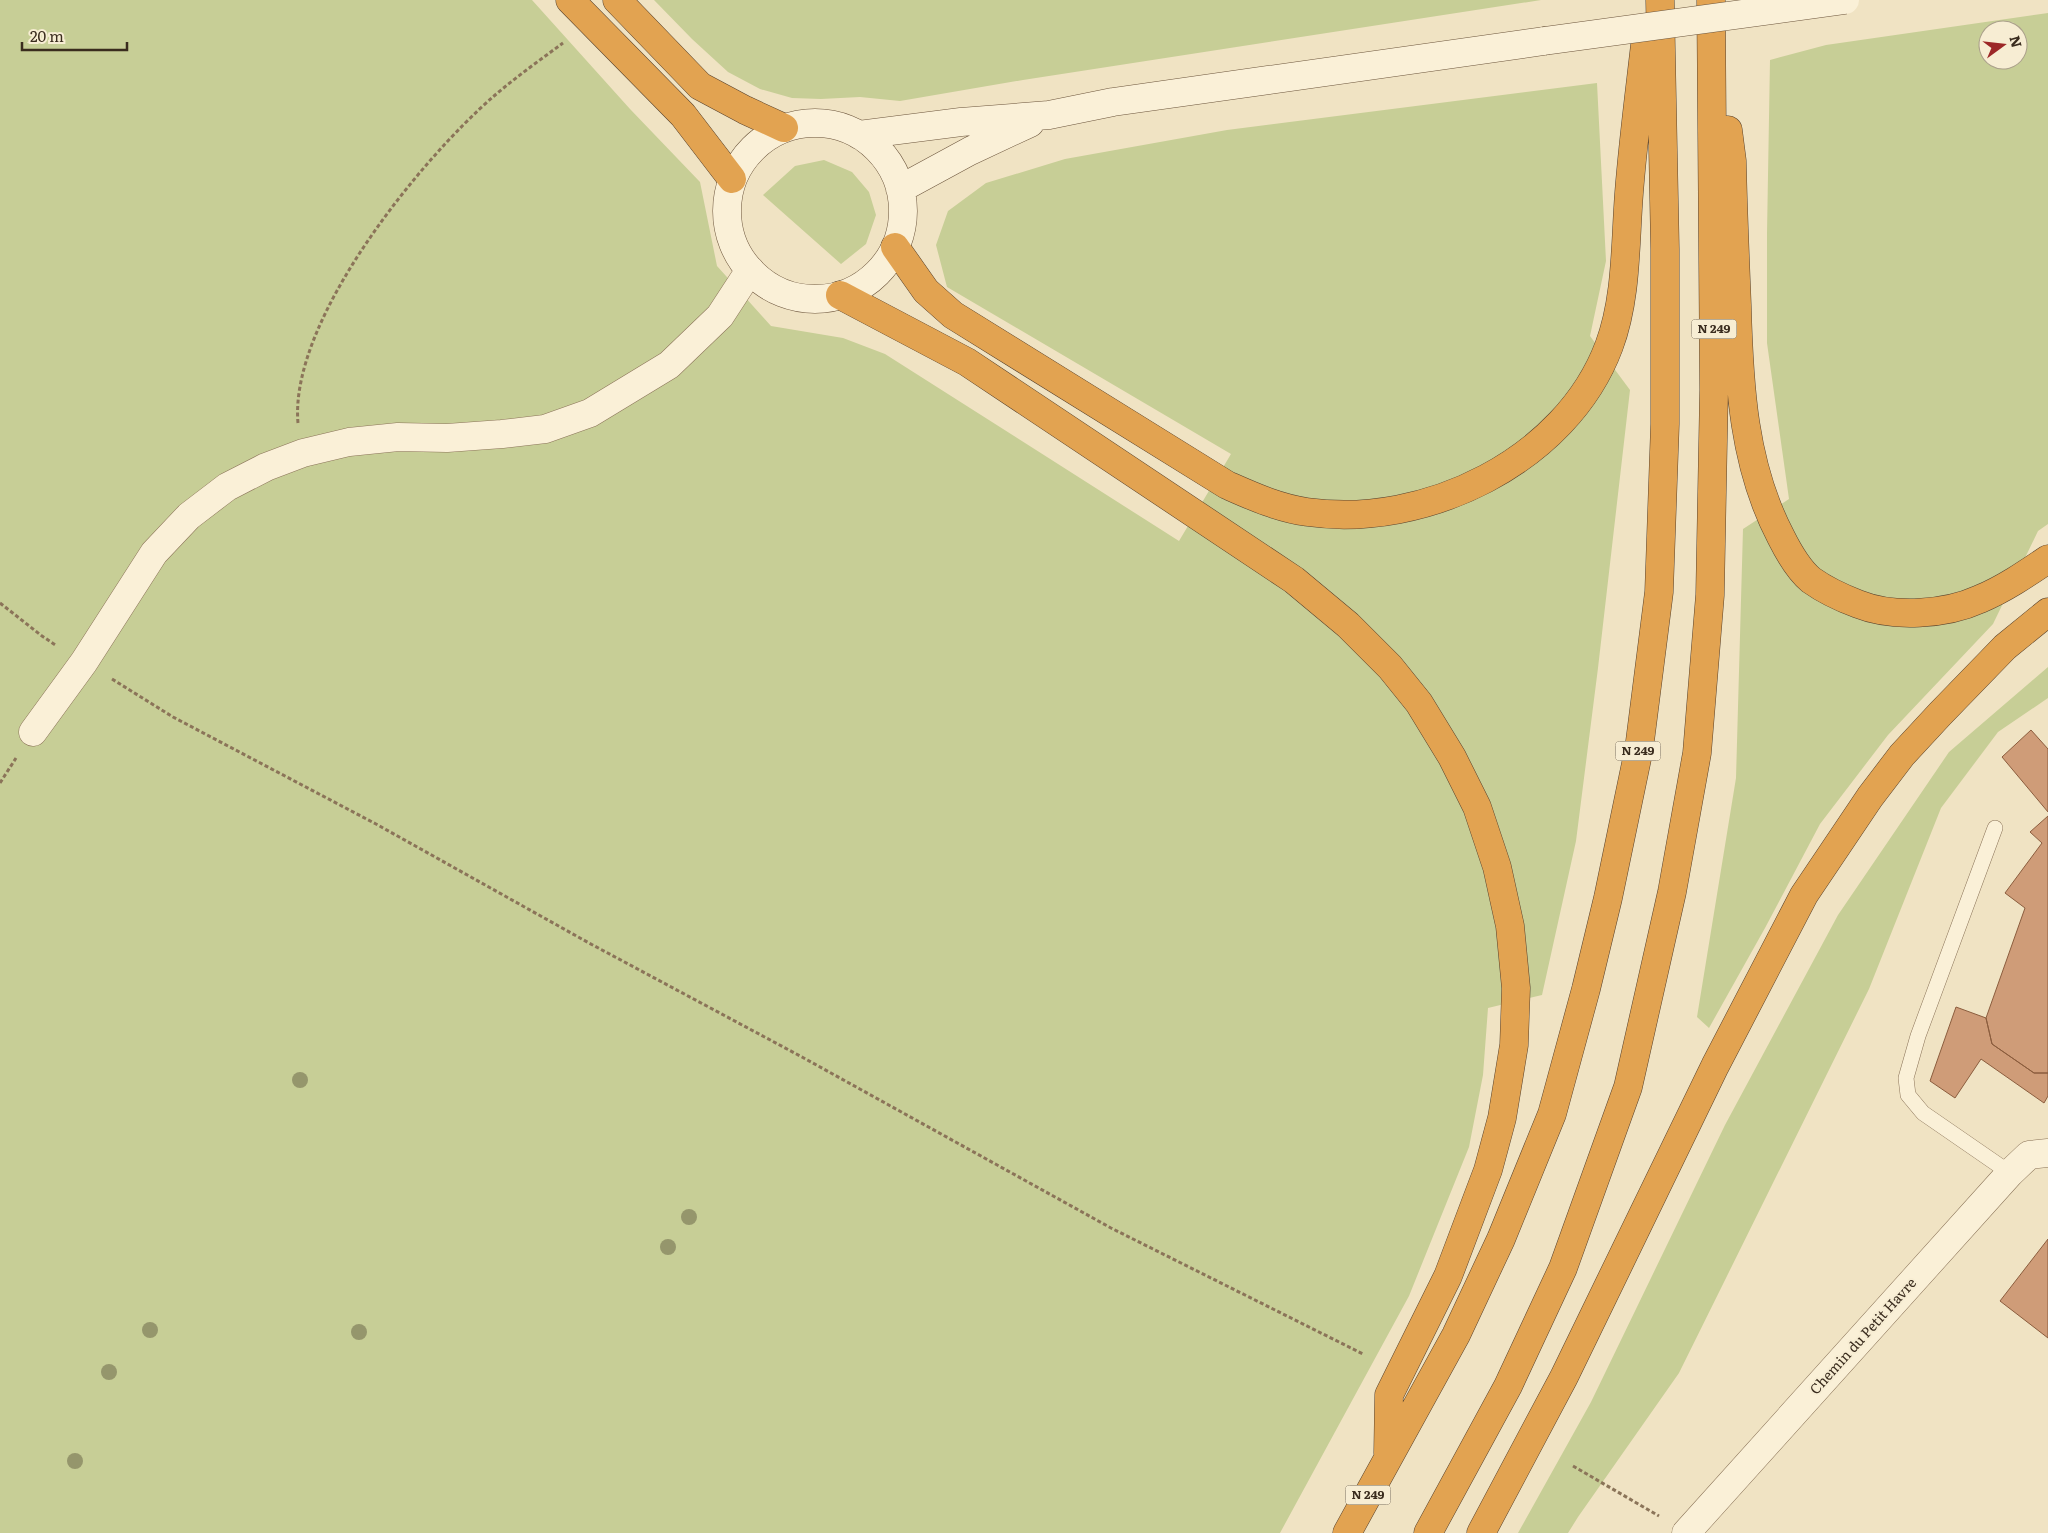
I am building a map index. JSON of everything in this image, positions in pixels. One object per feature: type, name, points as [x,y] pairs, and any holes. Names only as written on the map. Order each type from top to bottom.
[{"type":"highway","points":[[570,0],[683,115],[732,179]]},
{"type":"highway","points":[[617,0],[700,86],[784,128]]},
{"type":"highway","points":[[895,247],[926,291],[953,315],[1189,463],[1234,488],[1264,501],[1306,512],[1355,514],[1406,508],[1450,495],[1490,478],[1529,451],[1562,421],[1589,385],[1608,347],[1620,308],[1630,180],[1650,0]]},
{"type":"highway","name":"N 249","points":[[1348,1533],[1388,1456],[1456,1335],[1501,1239],[1552,1114],[1606,907],[1639,748],[1659,592],[1664,434],[1665,249],[1660,0]]},
{"type":"highway","points":[[1713,0],[1732,161],[1738,370],[1745,425],[1756,476],[1770,516],[1789,553],[1810,579],[1837,596],[1868,608],[1905,614],[1944,609],[1979,600],[2012,583],[2048,559]]},
{"type":"highway","name":"N 249","points":[[1428,1533],[1508,1386],[1563,1268],[1628,1088],[1672,892],[1697,753],[1710,595],[1714,390],[1713,0]]},
{"type":"highway","points":[[840,295],[967,362],[1301,586],[1348,625],[1408,688],[1452,757],[1477,807],[1497,867],[1510,926],[1516,988],[1514,1045],[1502,1118],[1488,1170],[1448,1276],[1389,1395],[1388,1456]]},
{"type":"highway","points":[[1481,1533],[1564,1377],[1710,1075],[1804,895],[1870,797],[1902,755],[2005,648],[2048,612]]},
{"type":"main road","points":[[859,135],[961,122],[1049,114],[1113,102],[1845,0]]},
{"type":"main road","points":[[900,190],[970,151],[1049,114]]},
{"type":"main road","points":[[806,123],[829,123],[852,130],[874,145],[890,165],[900,190],[902,219],[895,247],[881,269],[863,285],[840,295],[816,299],[791,296],[768,286],[750,270],[736,250],[728,227],[727,203],[732,179],[744,157],[762,140],[784,128],[806,123]]},
{"type":"main road","points":[[33,732],[84,662],[154,553],[189,516],[227,487],[266,467],[303,453],[358,441],[398,437],[447,438],[545,429],[590,413],[669,365],[720,316],[750,270]]},
{"type":"main road","name":"Chemin du Petit Havre","points":[[1686,1533],[2010,1173],[2029,1155],[2048,1153]]},
{"type":"lane","points":[[1995,828],[1918,1036],[1906,1078],[1908,1096],[1923,1113],[2010,1173]]},
{"type":"path","points":[[303,453],[297,408],[306,363],[320,322],[368,239],[407,188],[454,134],[494,96],[563,43]]},
{"type":"path","points":[[0,602],[42,636],[173,717],[376,824],[589,943],[802,1056],[1111,1228],[1363,1354]]},
{"type":"path","points":[[1573,1466],[1686,1533]]},
{"type":"green space","points":[[0,0],[532,0],[630,109],[700,182],[717,266],[771,326],[843,338],[885,354],[1179,541],[1231,454],[947,287],[936,245],[948,211],[986,183],[1065,159],[1227,130],[1597,83],[1606,261],[1590,336],[1630,390],[1576,841],[1542,995],[1488,1008],[1483,1075],[1469,1147],[1409,1296],[1280,1533],[0,1533]]},
{"type":"green space","points":[[654,0],[1541,0],[1023,80],[900,101],[860,97],[792,98],[760,89],[728,72]]},
{"type":"green space","points":[[2048,13],[2048,524],[2038,531],[1993,624],[1888,735],[1820,824],[1709,1028],[1697,1017],[1736,778],[1743,529],[1789,499],[1767,343],[1770,60],[1826,45],[1978,23],[1978,70],[2028,70],[2028,20],[1999,20]]},
{"type":"green space","points":[[824,160],[852,172],[869,192],[876,215],[866,244],[841,264],[763,195],[795,166]]},
{"type":"green space","points":[[2048,667],[2048,698],[1998,732],[1941,808],[1869,989],[1679,1373],[1568,1533],[1518,1533],[1591,1402],[1725,1125],[1838,915],[1949,752]]},
{"type":"building","points":[[2031,730],[2048,749],[2048,812],[2002,757]]},
{"type":"building","points":[[2048,816],[2048,1073],[2034,1073],[1992,1044],[1986,1018],[2025,908],[2005,893],[2042,843],[2030,832]]},
{"type":"building","points":[[1956,1007],[1986,1018],[1992,1044],[2034,1073],[2048,1073],[2048,1096],[2044,1103],[1981,1059],[1955,1098],[1930,1081]]},
{"type":"building","points":[[2048,1239],[2048,1338],[2000,1301]]}]
